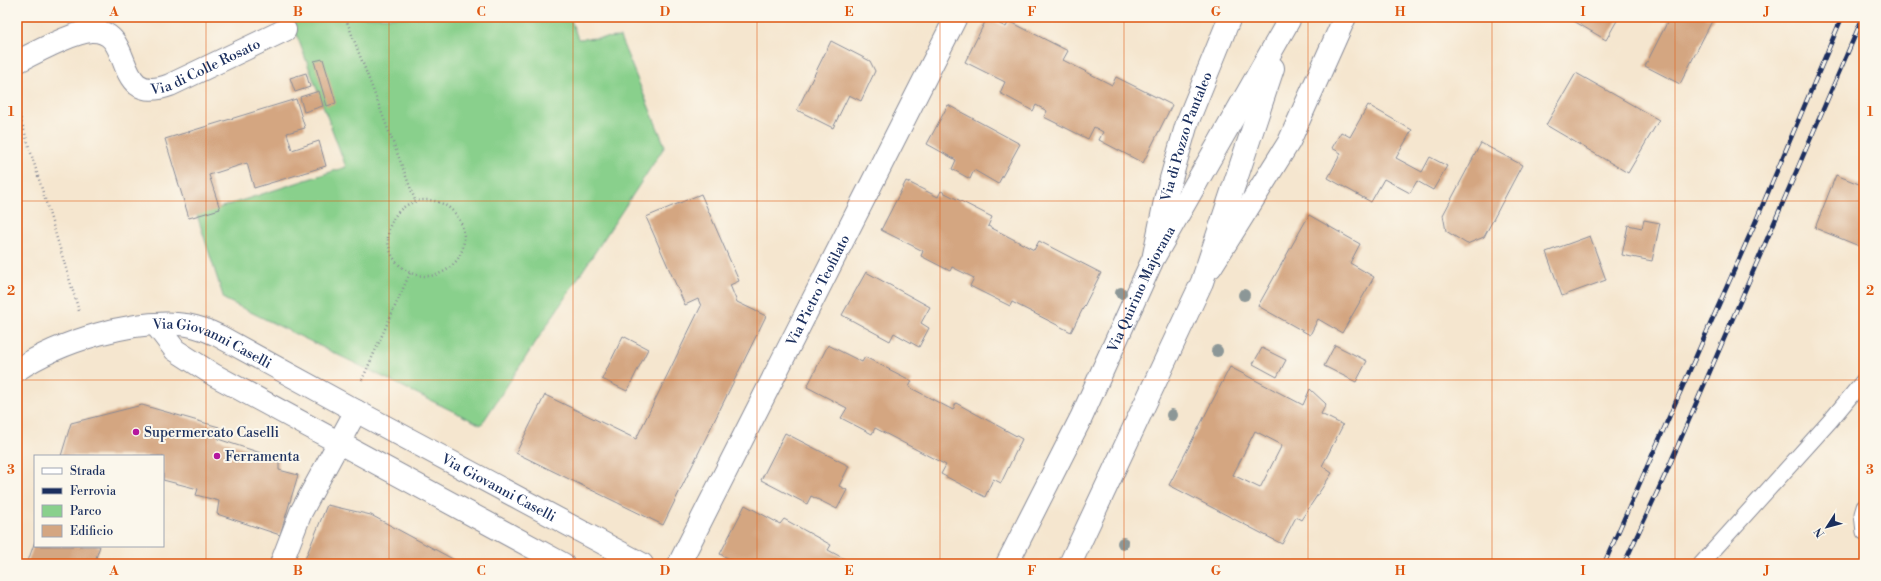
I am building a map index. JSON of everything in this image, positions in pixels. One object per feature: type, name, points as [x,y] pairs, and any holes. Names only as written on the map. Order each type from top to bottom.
[{"type":"street","name":"Via Pietro Teofilato","points":[[679,564],[956,17]]},
{"type":"street","name":"Via di Pozzo Pantaleo","points":[[1153,259],[1166,196],[1187,123],[1230,17]]},
{"type":"street","name":"Via Quirino Majorana","points":[[1070,564],[1202,282],[1289,142],[1345,17]]},
{"type":"street","name":"Via Quirino Majorana","points":[[1007,564],[1081,418],[1153,259],[1289,19]]},
{"type":"street","name":"Via Quirino Majorana","points":[[1202,282],[1289,19]]},
{"type":"street","name":"Via di Colle Rosato","points":[[17,62],[76,35],[91,31],[98,32],[107,34],[117,46],[129,76],[134,83],[141,88],[151,90],[170,85],[285,30]]},
{"type":"street","points":[[17,370],[48,352],[87,338],[126,328],[156,324]]},
{"type":"street","name":"Via Giovanni Caselli","points":[[156,324],[187,325],[203,329],[219,336],[642,564]]},
{"type":"street","name":"Via Giovanni Caselli","points":[[156,324],[175,350],[214,375],[563,564]]},
{"type":"street","points":[[281,564],[301,512],[356,411]]},
{"type":"lane","points":[[1701,564],[1864,380]]},
{"type":"lane","points":[[1864,507],[1862,514],[1864,532]]},
{"type":"path","points":[[285,30],[303,22],[346,19],[415,200]]},
{"type":"path","points":[[17,107],[80,314]]},
{"type":"path","points":[[434,199],[450,207],[461,222],[464,241],[459,258],[446,271],[428,276],[410,273],[395,262],[392,256],[387,244],[388,225],[398,209],[415,200],[434,199]]},
{"type":"path","points":[[362,380],[410,273]]},
{"type":"green space","points":[[290,17],[570,17],[578,39],[620,37],[665,146],[481,425],[224,299],[197,215],[346,167]]},
{"type":"building","points":[[1567,17],[1619,17],[1606,40]]},
{"type":"building","points":[[1670,17],[1714,17],[1680,84],[1645,66]]},
{"type":"building","points":[[987,18],[1006,27],[1009,21],[1068,51],[1063,60],[1112,85],[1116,77],[1172,105],[1143,163],[1099,140],[1103,132],[1094,127],[1088,139],[1044,117],[1047,111],[1036,105],[1033,111],[1000,93],[1005,82],[965,62]]},
{"type":"building","points":[[831,41],[870,61],[875,71],[861,101],[849,95],[833,128],[797,110]]},
{"type":"building","points":[[323,59],[336,103],[327,106],[314,61]]},
{"type":"building","points":[[306,73],[310,87],[295,92],[290,78]]},
{"type":"building","points":[[1576,73],[1659,120],[1628,173],[1546,125]]},
{"type":"building","points":[[319,91],[323,106],[304,112],[300,97]]},
{"type":"building","points":[[296,99],[305,128],[287,133],[292,150],[319,141],[326,166],[254,188],[247,163],[209,175],[220,209],[189,218],[165,139]]},
{"type":"building","points":[[948,105],[1020,144],[998,184],[974,170],[970,179],[952,169],[956,160],[927,144]]},
{"type":"building","points":[[1368,105],[1412,130],[1396,158],[1422,172],[1430,157],[1447,166],[1433,190],[1417,181],[1410,193],[1384,179],[1371,202],[1328,178],[1341,153],[1332,148],[1341,132],[1350,137]]},
{"type":"building","points":[[1481,143],[1522,165],[1484,237],[1467,244],[1446,231],[1443,215]]},
{"type":"building","points":[[1836,175],[1864,186],[1864,248],[1815,228]]},
{"type":"building","points":[[906,181],[938,197],[941,191],[992,217],[988,226],[1034,250],[1039,241],[1101,273],[1071,332],[1012,302],[1010,306],[970,286],[974,278],[952,267],[950,271],[921,256],[923,251],[881,230]]},
{"type":"building","points":[[701,194],[739,281],[730,285],[737,302],[766,316],[663,525],[516,453],[545,395],[636,439],[701,306],[698,299],[685,305],[646,217]]},
{"type":"building","points":[[1309,215],[1360,244],[1350,263],[1374,277],[1342,333],[1318,319],[1310,335],[1258,306]]},
{"type":"building","points":[[1644,220],[1660,223],[1652,261],[1622,255],[1628,225],[1642,228]]},
{"type":"building","points":[[1590,236],[1606,280],[1562,296],[1546,252]]},
{"type":"building","points":[[866,272],[930,307],[921,323],[929,328],[919,347],[894,333],[890,341],[842,315]]},
{"type":"building","points":[[623,336],[648,349],[627,391],[602,379]]},
{"type":"building","points":[[828,345],[862,362],[865,357],[912,381],[909,387],[953,410],[956,403],[1022,439],[1001,483],[993,479],[985,497],[941,474],[946,465],[875,428],[872,434],[841,418],[847,408],[807,387]]},
{"type":"building","points":[[1335,345],[1367,361],[1356,382],[1324,366]]},
{"type":"building","points":[[1262,348],[1286,360],[1277,377],[1253,364]]},
{"type":"building","points":[[1230,367],[1303,405],[1310,389],[1326,404],[1321,414],[1343,425],[1322,466],[1332,473],[1301,520],[1296,517],[1282,544],[1169,485]],"holes":[[[1255,431],[1282,445],[1260,488],[1233,475]]]},
{"type":"building","points":[[142,405],[219,427],[218,439],[279,459],[279,470],[298,475],[280,535],[217,514],[219,501],[196,495],[198,489],[164,480],[164,455],[61,455],[71,423]]},
{"type":"building","points":[[785,433],[849,466],[839,486],[847,490],[837,509],[811,496],[807,504],[761,480]]},
{"type":"building","points":[[327,505],[371,515],[462,564],[303,564]]},
{"type":"building","points":[[745,505],[780,524],[784,519],[831,545],[828,550],[854,564],[739,564],[720,554]]},
{"type":"building","points":[[34,544],[34,547],[100,547],[94,564],[27,564]]},
{"type":"railway","points":[[1604,564],[1755,223],[1842,17]]},
{"type":"railway","points":[[1624,564],[1666,473],[1863,17]]},
{"type":"place","name":"Supermercato Caselli","points":[[136,432]]},
{"type":"place","name":"Ferramenta","points":[[217,456]]}]
